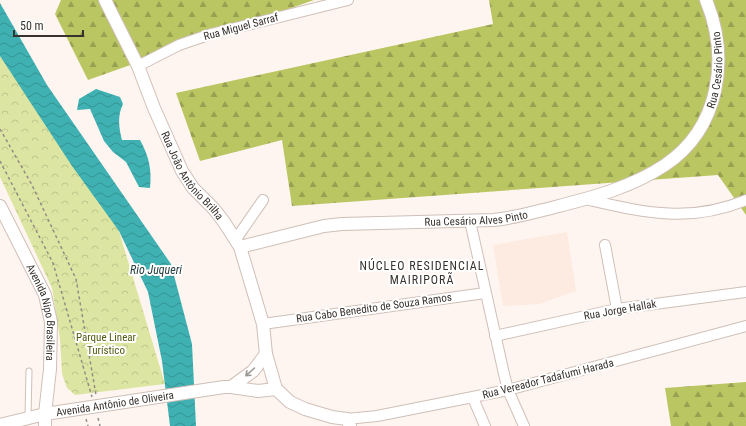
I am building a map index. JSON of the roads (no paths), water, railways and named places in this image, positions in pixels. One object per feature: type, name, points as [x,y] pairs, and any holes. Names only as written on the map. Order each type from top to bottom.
[{"type":"street","name":"Rua João Antônio Brilha","points":[[105,0],[138,66],[154,108],[187,180],[214,209],[238,243],[263,324],[266,354],[276,389]]},
{"type":"street","name":"Rua Miguel Sarraf","points":[[138,66],[179,46],[211,34],[348,0]]},
{"type":"street","name":"Rua Cesário Pinto","points":[[694,136],[705,119],[713,100],[718,73],[719,43],[715,20],[706,0]]},
{"type":"street","name":"Rua Cesário Alves Pinto","points":[[238,243],[324,226],[342,224],[470,221],[513,218],[585,199],[634,183],[666,165],[694,136]]},
{"type":"street","points":[[585,199],[643,212],[666,215],[703,213],[746,200]]},
{"type":"street","points":[[238,243],[263,200]]},
{"type":"street","name":"Avenida Nipo Brasileira","points":[[0,206],[45,295],[49,315],[50,369],[45,420]]},
{"type":"street","points":[[470,221],[508,390],[524,426]]},
{"type":"street","points":[[605,245],[617,309]]},
{"type":"street","name":"Rua Jorge Hallak","points":[[495,336],[617,309],[746,292]]},
{"type":"street","name":"Rua Cabo Benedito de Souza Ramos","points":[[263,324],[485,293]]},
{"type":"street","name":"Rua Vereador Tadafumi Harada","points":[[348,422],[508,390],[746,326]]},
{"type":"street","name":"Avenida Antônio de Oliveira","points":[[228,387],[253,371],[266,354]]},
{"type":"street","name":"Avenida Antônio de Oliveira","points":[[0,425],[45,420],[96,407],[228,387],[258,391],[276,389]]},
{"type":"street","points":[[276,389],[290,402],[305,409],[348,422]]},
{"type":"street","points":[[473,398],[485,426]]},
{"type":"street","points":[[27,422],[34,422],[40,426]]},
{"type":"lane","points":[[27,422],[29,371]]},
{"type":"water","name":"Rio Juqueri","points":[[0,3],[47,85],[171,264],[192,344],[196,426],[170,426],[162,361],[148,292],[119,231],[72,166],[0,56]]},
{"type":"water","points":[[96,89],[120,97],[123,104],[119,122],[122,140],[140,140],[146,152],[149,163],[151,175],[150,188],[139,187],[126,162],[113,152],[104,141],[90,109],[77,110],[79,99]]},
{"type":"district","name":"NÚCLEO RESIDENCIAL MAIRIPORÃ","points":[[422,273]]},
{"type":"park label","name":"Parque Linear Turístico","points":[[106,343]]}]
